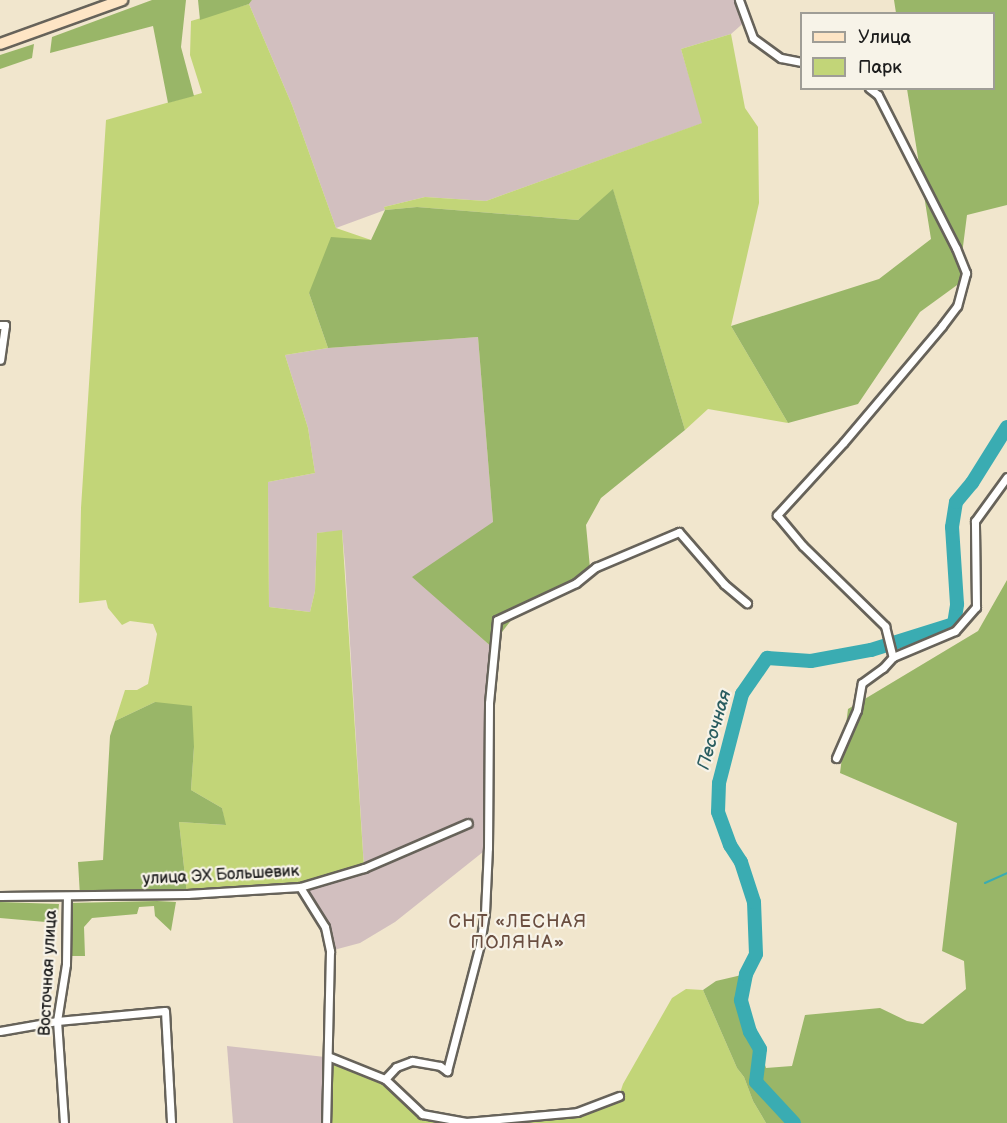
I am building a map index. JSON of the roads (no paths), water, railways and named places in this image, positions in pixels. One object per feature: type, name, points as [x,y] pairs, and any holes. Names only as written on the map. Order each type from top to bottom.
[{"type":"main road","points":[[0,44],[122,0]]},
{"type":"street","points":[[739,0],[753,38],[782,58],[800,62]]},
{"type":"street","points":[[872,90],[878,95],[956,248],[966,273],[957,306],[942,326],[843,443],[777,515],[803,546],[885,626],[893,657]]},
{"type":"street","points":[[0,360],[2,325]]},
{"type":"street","points":[[837,758],[857,710],[862,683],[883,668],[893,657],[955,631],[976,607],[975,521],[1007,477]]},
{"type":"street","points":[[385,1079],[396,1067],[412,1061],[440,1066],[447,1071],[480,944],[485,913],[489,703],[496,620],[576,583],[596,567],[679,532],[724,584],[747,603]]},
{"type":"street","name":"улица ЭХ Большевик","points":[[0,896],[187,894],[300,887],[364,868],[468,823]]},
{"type":"street","points":[[300,887],[326,927],[330,951],[326,1123]]},
{"type":"street","name":"Восточная улица","points":[[64,1123],[57,1021],[66,964],[67,896]]},
{"type":"street","points":[[0,1031],[57,1021],[165,1011],[171,1123]]},
{"type":"street","points":[[330,1057],[385,1079],[422,1113],[466,1122],[578,1112],[619,1096]]},
{"type":"waterway","name":"Песочная","points":[[794,1123],[756,1082],[760,1049],[750,1032],[741,1000],[746,974],[756,954],[754,902],[741,862],[730,845],[718,812],[719,783],[742,694],[767,658],[811,661],[871,650],[954,624],[957,604],[952,527],[956,502],[972,483],[1007,427]]},
{"type":"waterway","points":[[985,883],[1007,873]]},
{"type":"district","name":"СНТ «ЛЕСНАЯ ПОЛЯНА»","points":[[518,933]]}]
